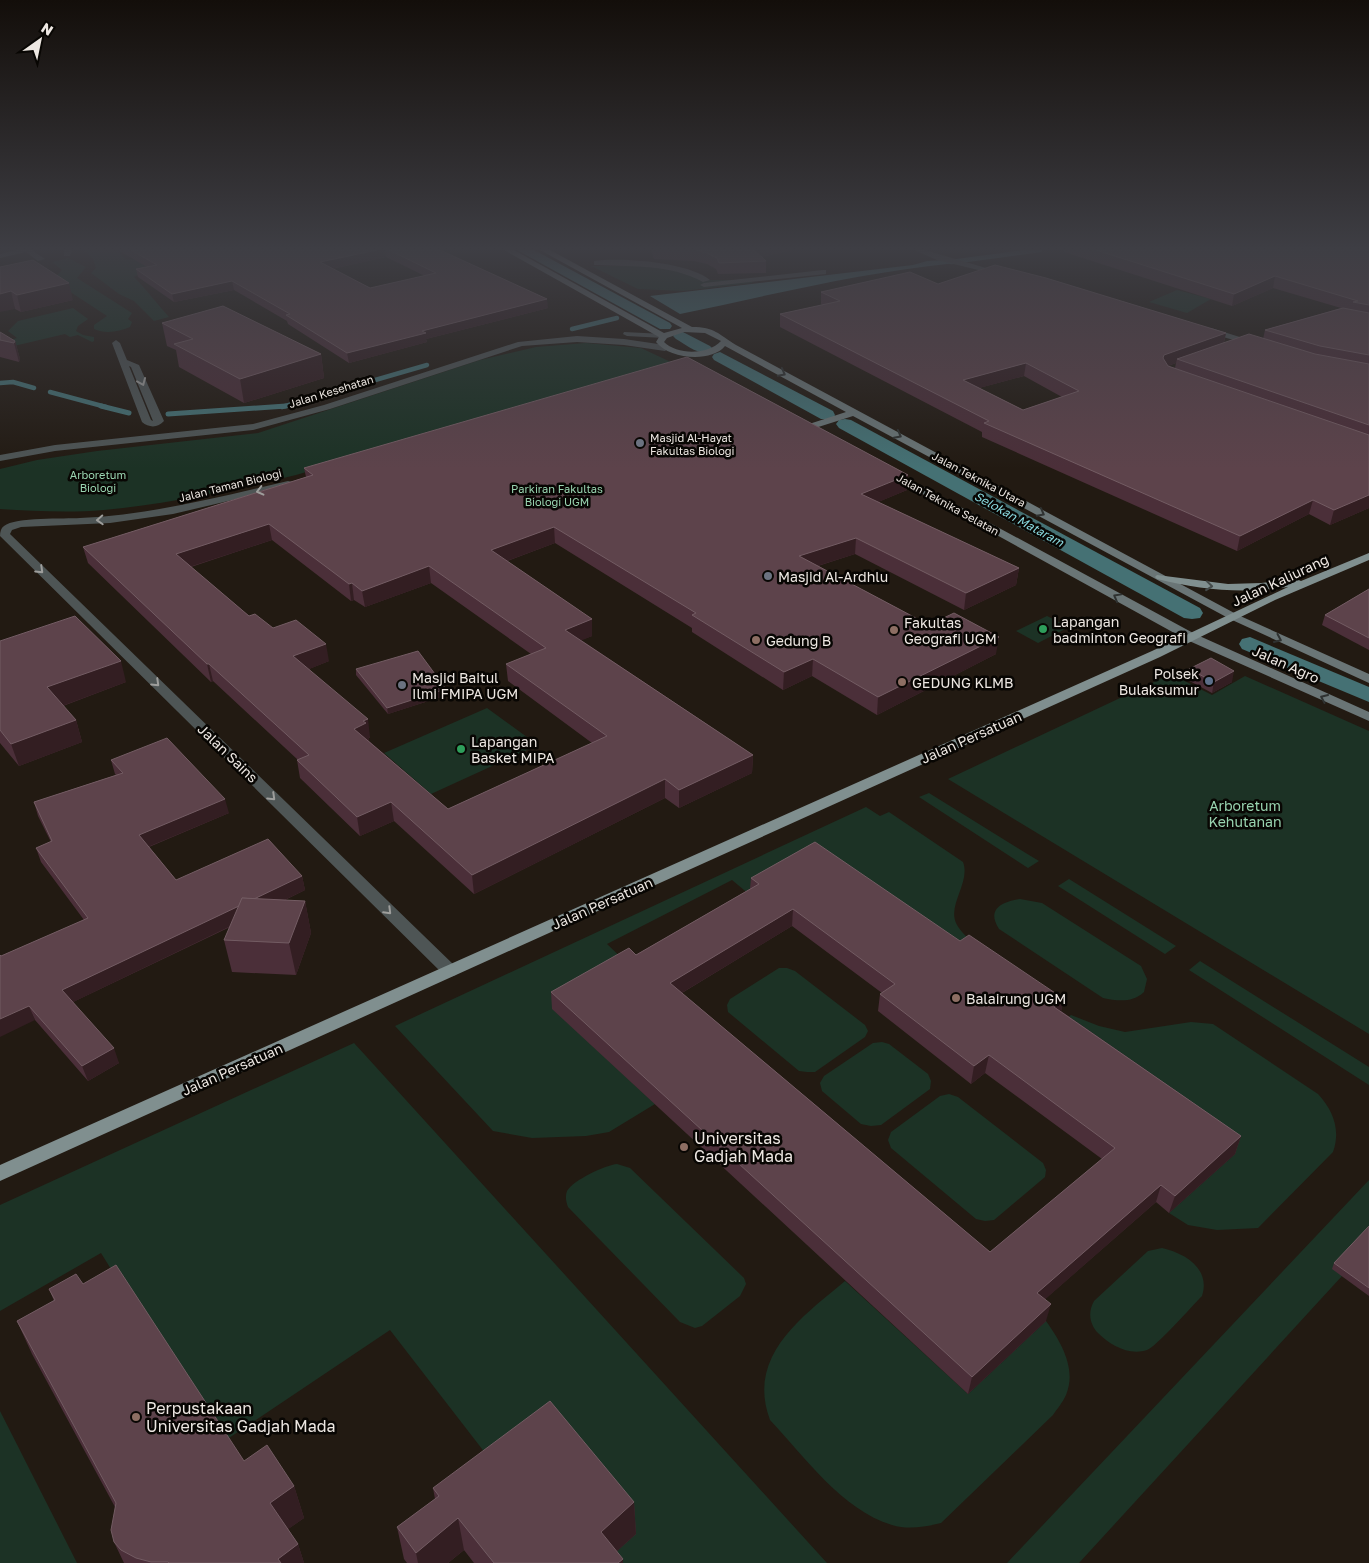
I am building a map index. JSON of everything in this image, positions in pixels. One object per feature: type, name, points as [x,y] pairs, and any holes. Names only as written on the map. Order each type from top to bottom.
[{"type":"main road","points":[[645,323],[666,334],[688,330]]},
{"type":"main road","points":[[675,323],[688,330]]},
{"type":"main road","name":"Jalan Teknika Utara","points":[[688,330],[718,335],[721,345],[855,412],[1161,577],[1229,620]]},
{"type":"main road","points":[[666,334],[660,342],[665,348],[681,352],[701,353],[721,345]]},
{"type":"main road","points":[[681,352],[693,364]]},
{"type":"main road","points":[[826,437],[805,425],[825,422],[855,412]]},
{"type":"main road","name":"Jalan Teknika Selatan","points":[[878,466],[1196,634]]},
{"type":"main road","name":"Jalan Kaliurang","points":[[1196,634],[1272,598],[1369,556]]},
{"type":"main road","points":[[1161,577],[1223,588],[1266,586],[1317,579]]},
{"type":"main road","name":"Jalan Agro","points":[[1229,620],[1369,679]]},
{"type":"main road","name":"Jalan Agro","points":[[1196,634],[1369,717]]},
{"type":"main road","name":"Jalan Persatuan","points":[[0,1173],[1196,634]]},
{"type":"street","points":[[1198,327],[1264,346]]},
{"type":"street","name":"Jalan Kesehatan","points":[[0,454],[156,424],[253,427],[327,407],[517,342],[554,333],[666,334]]},
{"type":"street","points":[[1230,347],[1263,337]]},
{"type":"street","name":"Jalan Kesehatan","points":[[517,342],[584,339],[665,348]]},
{"type":"street","points":[[116,343],[147,422],[156,424]]},
{"type":"street","points":[[123,362],[135,365],[156,424]]},
{"type":"street","name":"Jalan Kesehatan","points":[[0,458],[156,424]]},
{"type":"street","name":"Jalan Taman Biologi","points":[[6,536],[4,532],[8,528],[27,524],[110,520],[173,512],[295,482]]},
{"type":"street","name":"Jalan Sains","points":[[6,536],[450,971]]},
{"type":"green space","points":[[16,323],[82,323],[78,326],[76,331],[83,335],[94,337],[94,341],[92,342],[78,335],[70,337],[65,334],[14,346],[7,341],[17,338],[8,331]]},
{"type":"green space","points":[[97,323],[132,323],[130,327],[112,332],[94,329],[94,325]]},
{"type":"green space","name":"Arboretum Biologi","points":[[586,343],[641,348],[675,364],[296,475],[224,491],[152,504],[104,510],[65,512],[0,509],[0,469],[37,460],[97,451],[258,433],[480,360],[536,347]]},
{"type":"green space","name":"Lapangan badminton Geografi","points":[[1047,616],[1069,627],[1038,643],[1016,631]]},
{"type":"green space","name":"Arboretum Kehutanan","points":[[1171,674],[1212,695],[1245,676],[1369,731],[1369,1034],[948,779]]},
{"type":"green space","name":"Lapangan Basket MIPA","points":[[487,708],[538,745],[431,794],[384,753]]},
{"type":"green space","points":[[929,793],[1039,861],[1028,868],[919,797]]},
{"type":"green space","points":[[866,807],[880,816],[889,812],[963,862],[964,878],[954,910],[954,918],[959,928],[973,943],[955,956],[750,895],[732,880],[607,944],[629,965],[553,1009],[655,1104],[609,1132],[586,1136],[532,1138],[493,1131],[395,1026]]},
{"type":"green space","points":[[1069,879],[1176,946],[1165,954],[1058,886]]},
{"type":"green space","points":[[1020,899],[1042,903],[1141,966],[1147,979],[1144,992],[1130,1000],[1103,998],[999,929],[995,922],[995,912],[1007,902]]},
{"type":"green space","points":[[1200,961],[1369,1067],[1369,1085],[1189,970]]},
{"type":"green space","points":[[779,968],[795,971],[865,1025],[868,1031],[865,1037],[815,1072],[799,1071],[728,1012],[727,1005],[730,999]]},
{"type":"green space","points":[[1071,1015],[1099,1026],[1125,1032],[1191,1022],[1213,1024],[1318,1094],[1328,1107],[1336,1128],[1333,1152],[1258,1228],[1217,1230],[1188,1225],[1169,1213],[1235,1154],[1055,1027]]},
{"type":"green space","points":[[882,1042],[889,1044],[928,1074],[931,1081],[930,1089],[881,1125],[871,1126],[861,1124],[822,1091],[820,1083],[824,1076],[873,1043]]},
{"type":"green space","points":[[354,1043],[827,1563],[604,1563],[489,1458],[390,1330],[223,1442],[101,1253],[0,1311],[0,1205]]},
{"type":"green space","points":[[949,1094],[958,1097],[1043,1163],[1046,1170],[1045,1177],[994,1220],[976,1219],[891,1148],[888,1140],[891,1132],[940,1096]]},
{"type":"green space","points":[[617,1164],[630,1168],[744,1278],[746,1284],[740,1296],[702,1326],[695,1328],[680,1322],[568,1207],[566,1195],[570,1187],[590,1174]]},
{"type":"green space","points":[[1369,1180],[1369,1229],[1342,1276],[1079,1563],[1007,1563]]},
{"type":"green space","points":[[1162,1248],[1179,1254],[1194,1263],[1203,1277],[1202,1296],[1152,1347],[1147,1350],[1133,1352],[1120,1348],[1108,1342],[1095,1329],[1090,1317],[1092,1305],[1148,1251]]},
{"type":"green space","points":[[845,1281],[968,1394],[1046,1321],[1066,1356],[1070,1375],[1069,1385],[1065,1398],[1053,1415],[941,1523],[929,1526],[898,1527],[874,1518],[840,1495],[770,1420],[765,1397],[766,1376],[772,1357],[782,1340],[796,1324]]},
{"type":"green space","points":[[0,1411],[77,1563],[0,1563]]},
{"type":"building","points":[[162,323],[258,323],[321,354],[240,379],[174,344],[193,339]]},
{"type":"building","points":[[299,323],[453,323],[422,331],[426,333],[347,353]]},
{"type":"building","points":[[797,323],[1193,323],[1226,333],[1164,355],[1163,358],[1168,366],[1369,435],[1369,495],[1334,510],[1313,500],[1240,536],[984,423],[989,421]],"holes":[[[1026,363],[1079,391],[1023,410],[963,380]]]},
{"type":"building","points":[[1290,323],[1369,323],[1369,355],[1320,346],[1265,330]]},
{"type":"building","points":[[0,332],[15,341],[14,343],[0,340]]},
{"type":"building","points":[[1249,334],[1315,354],[1369,364],[1369,425],[1177,359]]},
{"type":"building","points":[[687,357],[908,475],[861,494],[1019,568],[966,593],[856,538],[799,556],[929,625],[954,613],[999,637],[878,697],[813,659],[784,672],[692,615],[696,613],[554,527],[491,550],[592,619],[565,630],[753,755],[679,790],[665,779],[472,875],[391,802],[357,817],[297,760],[309,755],[207,664],[83,547],[313,475],[304,468]],"holes":[[[269,524],[349,584],[352,583],[362,591],[429,566],[546,648],[506,664],[607,736],[448,809],[354,729],[366,723],[363,721],[368,719],[293,656],[326,644],[296,620],[273,628],[255,614],[249,616],[176,554]]]},
{"type":"building","points":[[1369,589],[1369,638],[1325,615]]},
{"type":"building","points":[[75,616],[121,661],[47,687],[76,720],[11,744],[0,730],[0,641]]},
{"type":"building","name":"Masjid Baitul Ilmi FMIPA UGM","points":[[418,651],[446,689],[387,708],[356,669]]},
{"type":"building","points":[[1211,658],[1234,671],[1214,682],[1189,669]]},
{"type":"building","points":[[167,738],[225,799],[139,835],[176,880],[268,839],[302,876],[254,899],[242,898],[239,906],[62,990],[114,1048],[82,1066],[29,1006],[0,1019],[0,955],[88,918],[36,848],[52,841],[34,802],[123,773],[111,760]]},
{"type":"building","points":[[815,842],[960,941],[969,935],[1064,999],[1054,1007],[1241,1136],[1175,1196],[1161,1185],[1037,1293],[1051,1304],[972,1377],[551,992],[629,948],[636,955],[759,884],[751,878]],"holes":[[[793,909],[895,984],[880,994],[974,1066],[989,1055],[1115,1148],[990,1252],[670,983]]]},
{"type":"building","points":[[242,898],[305,901],[289,943],[224,940]]},
{"type":"building","points":[[1369,1226],[1369,1288],[1334,1263]]},
{"type":"building","name":"Perpustakaan Universitas Gadjah Mada","points":[[116,1265],[244,1461],[267,1445],[294,1486],[270,1503],[298,1544],[278,1559],[281,1563],[151,1562],[136,1558],[121,1550],[114,1542],[111,1530],[116,1503],[17,1321],[55,1300],[49,1289],[76,1274],[83,1284]]},
{"type":"building","points":[[550,1401],[634,1502],[601,1532],[623,1559],[618,1563],[494,1563],[458,1518],[416,1553],[397,1527],[439,1496],[433,1488]]},
{"type":"waterway","points":[[572,329],[597,323]]},
{"type":"waterway","points":[[659,323],[665,326]]},
{"type":"waterway","points":[[681,336],[705,349]]},
{"type":"waterway","name":"Selokan Mataram","points":[[720,357],[827,415]]},
{"type":"waterway","points":[[285,406],[427,365]]},
{"type":"waterway","points":[[0,383],[13,382],[34,388]]},
{"type":"waterway","points":[[50,392],[106,407]]},
{"type":"waterway","points":[[101,406],[129,413]]},
{"type":"waterway","points":[[168,414],[285,406]]},
{"type":"waterway","name":"Selokan Mataram","points":[[845,424],[1192,613]]},
{"type":"waterway","name":"Selokan Mataram","points":[[1250,644],[1369,695]]},
{"type":"place","name":"Masjid Al-Hayat Fakultas Biologi","points":[[640,443]]},
{"type":"place","name":"Masjid Al-Ardhlu","points":[[768,576]]},
{"type":"place","name":"Lapangan badminton Geografi","points":[[1043,629]]},
{"type":"place","name":"Fakultas Geografi UGM","points":[[894,630]]},
{"type":"place","name":"Gedung B","points":[[756,640]]},
{"type":"place","name":"Polsek Bulaksumur","points":[[1209,681]]},
{"type":"place","name":"GEDUNG KLMB","points":[[902,682]]},
{"type":"place","name":"Masjid Baitul Ilmi FMIPA UGM","points":[[402,685]]},
{"type":"place","name":"Lapangan Basket MIPA","points":[[461,749]]},
{"type":"place","name":"Balairung UGM","points":[[956,998]]},
{"type":"place","name":"Universitas Gadjah Mada","points":[[684,1147]]},
{"type":"place","name":"Perpustakaan Universitas Gadjah Mada","points":[[136,1417]]},
{"type":"park label","name":"Parkiran Fakultas Biologi UGM","points":[[557,494]]}]
